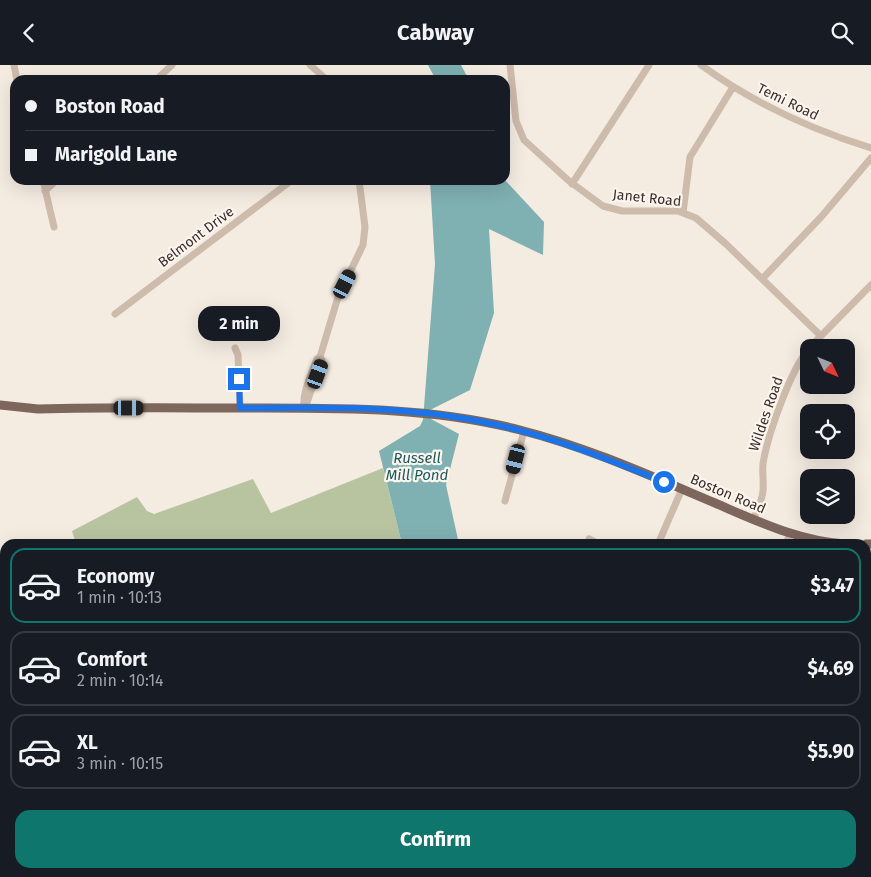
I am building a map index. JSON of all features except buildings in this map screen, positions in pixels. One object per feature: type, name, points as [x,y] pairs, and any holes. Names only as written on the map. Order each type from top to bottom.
[{"type":"main road","name":"Boston Road","points":[[0,405],[40,409],[304,408],[382,410],[477,420],[524,431],[582,449],[753,520],[811,539]]},
{"type":"street","points":[[161,75],[172,65]]},
{"type":"street","points":[[310,65],[321,75]]},
{"type":"street","name":"Janet Road","points":[[510,65],[516,121],[524,140],[572,183],[603,206],[622,211],[678,211],[696,218],[710,229],[821,336]]},
{"type":"street","points":[[572,183],[649,65]]},
{"type":"street","name":"Temi Road","points":[[701,65],[733,87],[790,119],[871,148]]},
{"type":"street","points":[[683,213],[690,157],[733,87]]},
{"type":"street","points":[[762,279],[822,216],[871,158]]},
{"type":"street","points":[[44,185],[54,227]]},
{"type":"street","points":[[45,191],[52,185]]},
{"type":"street","name":"Belmont Drive","points":[[116,314],[285,185]]},
{"type":"street","points":[[304,408],[303,401],[307,387],[317,359],[320,357],[338,297],[363,245],[365,227],[360,185]]},
{"type":"street","name":"Wildes Road","points":[[818,339],[871,285]]},
{"type":"street","points":[[235,348],[238,355],[240,408]]},
{"type":"street","name":"Wildes Road","points":[[753,520],[763,492],[763,467],[766,449],[800,360]]},
{"type":"street","points":[[505,501],[524,431]]},
{"type":"street","points":[[660,539],[682,489]]},
{"type":"street","points":[[788,539],[790,533]]},
{"type":"green space","points":[[383,468],[401,539],[74,539],[72,531],[137,497],[147,511],[154,514],[253,479],[271,513]]},
{"type":"water","points":[[428,65],[461,65],[466,75],[433,75]]},
{"type":"water","name":"Russell Mill Pond","points":[[430,185],[510,185],[544,222],[543,255],[489,229],[494,313],[470,390],[430,410],[431,419],[459,434],[446,485],[458,539],[401,539],[379,451],[420,426],[423,420],[435,264]]},
{"type":"route","points":[[239,379],[240,408],[382,410],[477,420],[565,443],[664,482]]}]
